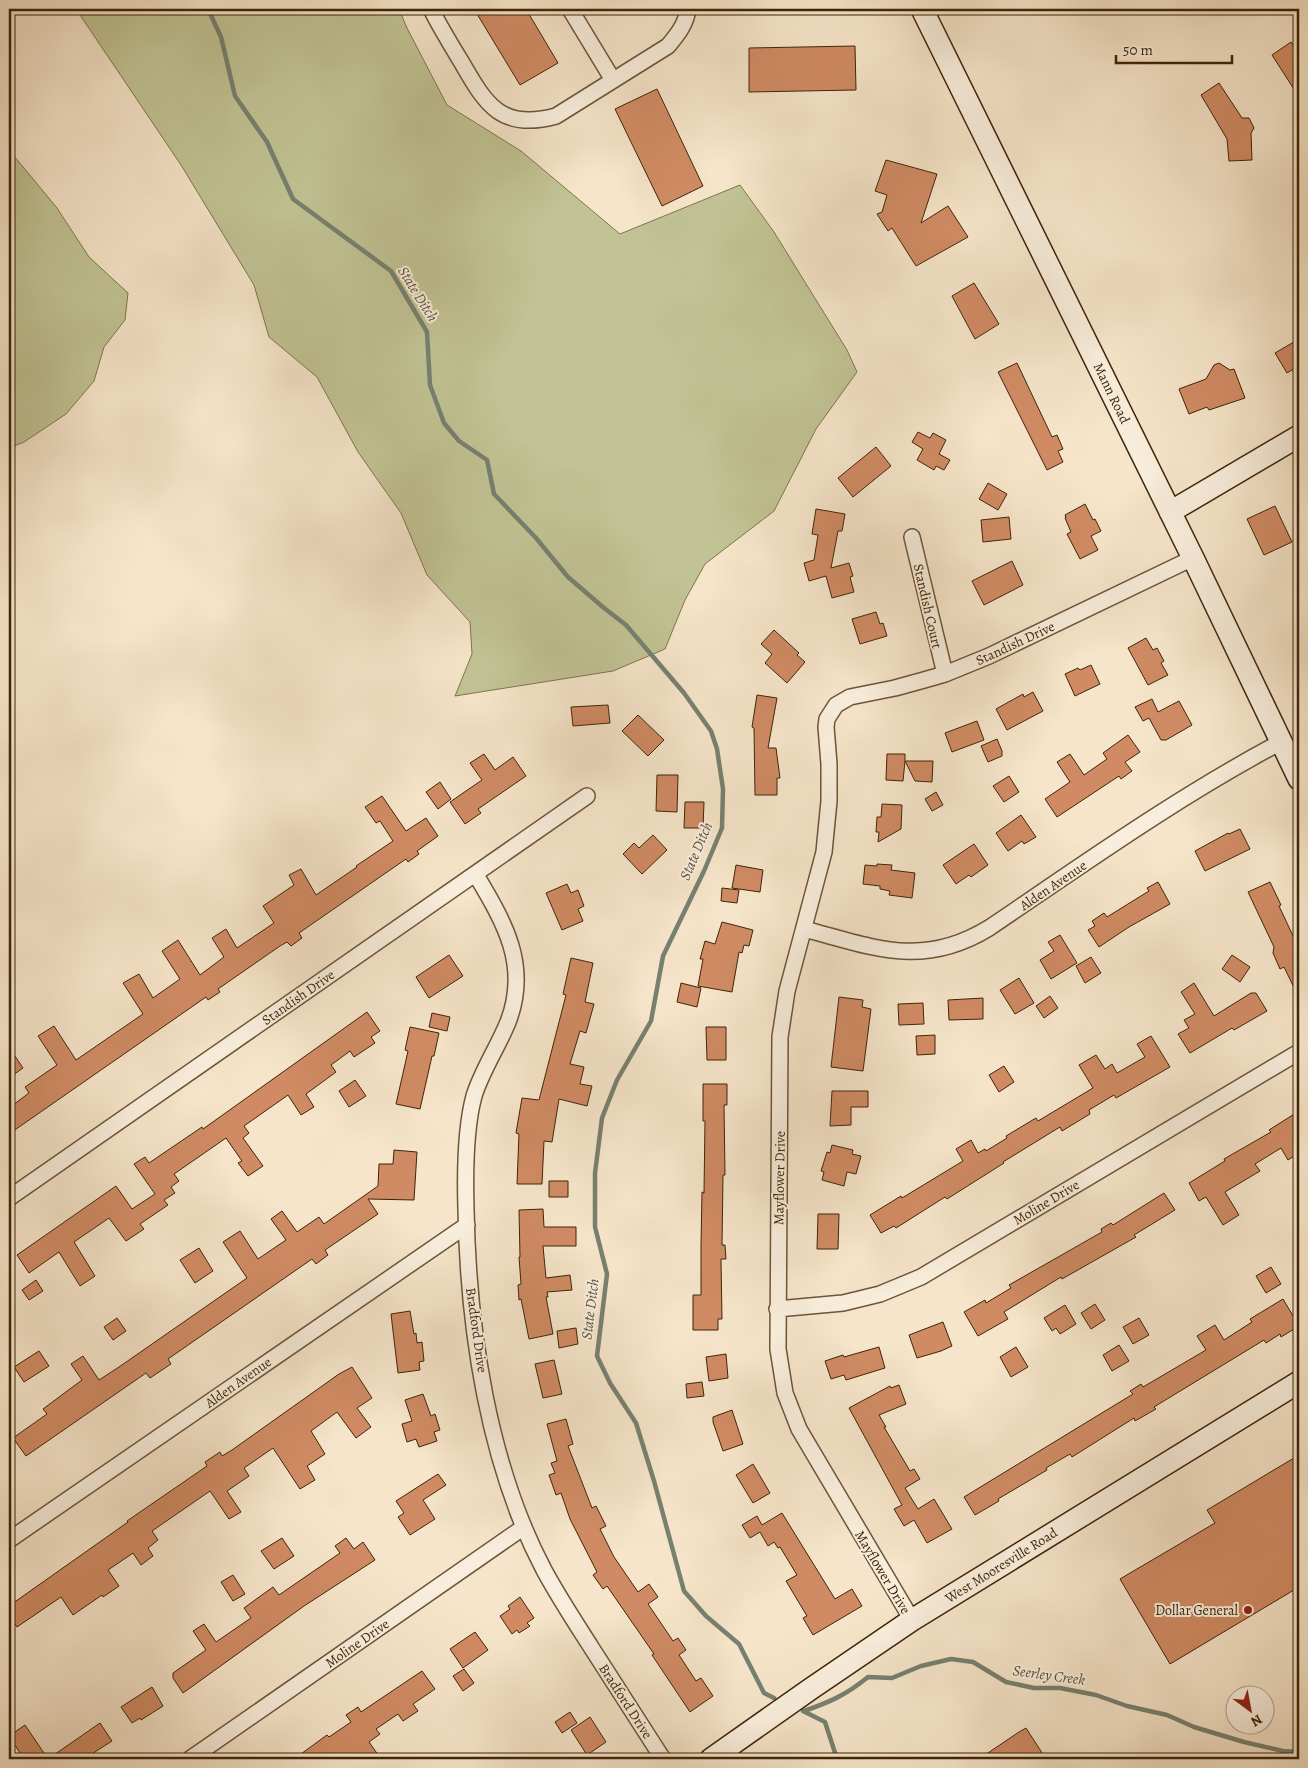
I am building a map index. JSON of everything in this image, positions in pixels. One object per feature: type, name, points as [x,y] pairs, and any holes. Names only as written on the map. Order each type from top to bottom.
[{"type":"main road","name":"Mann Road","points":[[922,9],[1193,558],[1299,779]]},
{"type":"main road","points":[[1170,512],[1299,436]]},
{"type":"main road","name":"West Mooresville Road","points":[[711,1759],[912,1620],[1299,1382]]},
{"type":"street","points":[[430,9],[480,94],[488,104],[508,116],[520,120],[539,120],[556,116],[668,46],[679,34],[688,9]]},
{"type":"street","points":[[570,9],[613,80]]},
{"type":"street","name":"Standish Court","points":[[912,537],[945,674]]},
{"type":"street","name":"Standish Drive","points":[[833,710],[840,702],[850,697],[889,690],[945,674],[989,656],[1193,558]]},
{"type":"street","name":"Mayflower Drive","points":[[833,710],[826,727],[829,794],[824,852],[787,991],[780,1037],[779,1364],[785,1393],[806,1442],[912,1620]]},
{"type":"street","name":"Alden Avenue","points":[[804,929],[875,948],[897,951],[934,950],[956,945],[989,928],[1175,802],[1226,771],[1281,742]]},
{"type":"street","name":"Standish Drive","points":[[9,1198],[587,796]]},
{"type":"street","name":"Bradford Drive","points":[[476,875],[499,914],[509,936],[516,978],[510,1014],[475,1094],[470,1114],[466,1178],[467,1225],[471,1302],[479,1359],[498,1444],[509,1485],[524,1528],[558,1594],[663,1759]]},
{"type":"street","name":"Moline Drive","points":[[778,1309],[843,1303],[880,1294],[921,1277],[1299,1052]]},
{"type":"street","name":"Alden Avenue","points":[[9,1540],[467,1225]]},
{"type":"street","name":"Moline Drive","points":[[190,1759],[524,1528]]},
{"type":"green space","points":[[76,9],[399,9],[447,105],[521,151],[620,234],[740,185],[774,232],[847,350],[857,372],[816,429],[774,511],[705,564],[685,600],[665,649],[613,671],[455,696],[472,654],[470,622],[427,575],[401,513],[358,452],[317,377],[269,337],[254,285],[181,165]]},
{"type":"green space","points":[[9,150],[57,208],[89,257],[128,293],[125,320],[104,347],[94,381],[66,414],[24,442],[9,448]]},
{"type":"building","points":[[474,9],[526,9],[558,63],[520,85]]},
{"type":"building","points":[[1291,42],[1299,54],[1299,97],[1272,55]]},
{"type":"building","points":[[855,46],[856,90],[749,92],[749,48]]},
{"type":"building","points":[[1219,83],[1242,118],[1249,118],[1254,128],[1251,133],[1252,160],[1229,161],[1227,139],[1201,95]]},
{"type":"building","points":[[657,89],[703,186],[662,206],[615,109]]},
{"type":"building","points":[[886,160],[937,174],[921,223],[948,206],[968,237],[916,266],[892,228],[888,231],[877,214],[882,212],[887,195],[875,191]]},
{"type":"building","points":[[974,283],[999,324],[975,339],[952,296]]},
{"type":"building","points":[[1299,339],[1299,366],[1287,373],[1275,353]]},
{"type":"building","points":[[1017,363],[1052,437],[1057,435],[1063,449],[1058,451],[1063,462],[1047,470],[998,372]]},
{"type":"building","points":[[1219,363],[1230,370],[1234,369],[1245,398],[1209,410],[1207,407],[1189,414],[1179,389],[1206,379],[1214,365]]},
{"type":"building","points":[[918,432],[930,438],[933,433],[946,440],[939,454],[950,460],[944,470],[936,466],[934,470],[917,460],[923,449],[912,442]]},
{"type":"building","points":[[876,447],[891,466],[853,497],[838,478]]},
{"type":"building","points":[[988,483],[1007,494],[998,510],[979,499]]},
{"type":"building","points":[[1085,504],[1101,531],[1091,536],[1098,550],[1080,559],[1067,534],[1071,532],[1065,515]]},
{"type":"building","points":[[1275,506],[1292,542],[1264,555],[1247,519]]},
{"type":"building","points":[[816,509],[845,514],[842,531],[838,531],[831,568],[849,563],[853,576],[850,577],[854,592],[832,598],[826,576],[809,581],[804,563],[814,560],[818,535],[812,534]]},
{"type":"building","points":[[1009,517],[1011,539],[983,542],[981,520]]},
{"type":"building","points":[[1012,561],[1023,585],[984,605],[972,581]]},
{"type":"building","points":[[876,612],[880,624],[883,623],[887,636],[860,644],[852,619]]},
{"type":"building","points":[[774,630],[799,653],[797,655],[805,662],[787,683],[765,663],[772,654],[761,644]]},
{"type":"building","points":[[1146,638],[1153,650],[1157,648],[1164,661],[1161,663],[1168,675],[1148,685],[1128,648]]},
{"type":"building","points":[[1091,665],[1100,684],[1075,696],[1065,674]]},
{"type":"building","points":[[1033,692],[1043,711],[1007,730],[996,709],[1023,694],[1024,697]]},
{"type":"building","points":[[757,695],[777,698],[768,748],[776,748],[780,778],[777,778],[777,795],[755,795],[754,728],[752,727]]},
{"type":"building","points":[[1152,699],[1158,712],[1179,701],[1192,725],[1166,740],[1161,740],[1149,718],[1143,721],[1135,707]]},
{"type":"building","points":[[608,705],[610,723],[573,726],[571,707]]},
{"type":"building","points":[[638,715],[664,740],[648,756],[622,731]]},
{"type":"building","points":[[977,721],[984,740],[952,752],[945,733]]},
{"type":"building","points":[[1128,735],[1140,752],[1125,762],[1132,771],[1121,779],[1119,776],[1057,817],[1045,799],[1070,782],[1057,762],[1070,754],[1084,775],[1107,759],[1103,753]]},
{"type":"building","points":[[997,739],[1002,756],[988,762],[981,746]]},
{"type":"building","points":[[484,754],[495,770],[513,757],[526,776],[478,809],[481,813],[465,824],[450,802],[482,780],[470,763]]},
{"type":"building","points":[[887,754],[905,754],[903,781],[886,780]]},
{"type":"building","points":[[905,761],[933,761],[932,782],[915,781]]},
{"type":"building","points":[[657,775],[678,775],[677,812],[656,811]]},
{"type":"building","points":[[1009,776],[1019,792],[1004,802],[993,786]]},
{"type":"building","points":[[440,782],[451,799],[438,809],[426,792]]},
{"type":"building","points":[[936,792],[943,805],[932,811],[925,799]]},
{"type":"building","points":[[382,796],[406,831],[426,818],[438,836],[417,851],[419,854],[408,862],[406,859],[299,933],[302,938],[291,946],[287,942],[280,946],[218,989],[220,992],[208,1000],[206,997],[9,1134],[9,1108],[29,1093],[25,1087],[57,1065],[38,1036],[54,1026],[76,1060],[143,1014],[123,983],[139,974],[153,998],[180,979],[162,951],[178,940],[200,975],[224,957],[212,938],[226,929],[237,948],[274,923],[263,906],[294,885],[289,875],[301,869],[316,895],[357,867],[393,841],[380,821],[376,823],[365,807]]},
{"type":"building","points":[[685,802],[704,802],[703,828],[684,828]]},
{"type":"building","points":[[882,804],[902,805],[901,829],[878,842],[879,832],[876,832],[877,817],[881,817]]},
{"type":"building","points":[[1021,815],[1036,837],[1024,844],[1022,841],[1008,851],[996,833]]},
{"type":"building","points":[[1240,829],[1250,849],[1205,871],[1195,851],[1228,833]]},
{"type":"building","points":[[653,835],[667,850],[642,874],[623,854],[634,843],[639,848]]},
{"type":"building","points":[[974,844],[988,865],[971,877],[969,875],[956,884],[943,865]]},
{"type":"building","points":[[877,864],[892,865],[891,870],[915,873],[912,898],[889,895],[890,891],[880,889],[880,886],[863,884],[865,865],[877,866]]},
{"type":"building","points":[[736,865],[763,870],[760,892],[732,888]]},
{"type":"building","points":[[1158,882],[1170,904],[1129,927],[1099,947],[1088,930],[1095,926],[1092,921],[1104,913],[1107,917],[1149,891],[1147,888]]},
{"type":"building","points":[[1270,882],[1294,938],[1299,935],[1299,998],[1284,967],[1280,969],[1273,953],[1274,947],[1248,892]]},
{"type":"building","points":[[567,884],[571,893],[578,890],[584,906],[578,909],[583,921],[562,930],[546,893]]},
{"type":"building","points":[[722,888],[739,890],[737,903],[721,901]]},
{"type":"building","points":[[722,922],[753,930],[749,946],[744,945],[742,953],[739,952],[732,992],[698,986],[703,959],[700,959],[705,941],[715,944]]},
{"type":"building","points":[[1060,935],[1077,963],[1051,979],[1040,960],[1054,951],[1048,942]]},
{"type":"building","points":[[449,955],[463,976],[429,998],[416,977]]},
{"type":"building","points":[[1232,955],[1250,967],[1240,982],[1222,969]]},
{"type":"building","points":[[1091,957],[1101,973],[1085,983],[1076,966]]},
{"type":"building","points":[[571,958],[593,963],[585,1002],[594,1004],[586,1033],[580,1031],[570,1064],[584,1067],[580,1084],[592,1086],[587,1106],[559,1099],[552,1142],[544,1141],[542,1184],[517,1184],[519,1134],[516,1133],[522,1098],[539,1100],[566,995],[563,994]]},
{"type":"building","points":[[1019,978],[1034,1003],[1015,1014],[1000,990]]},
{"type":"building","points":[[681,983],[701,988],[697,1007],[677,1002]]},
{"type":"building","points":[[1194,983],[1214,1016],[1251,993],[1256,993],[1267,1011],[1234,1030],[1232,1028],[1190,1053],[1178,1034],[1189,1028],[1184,1020],[1195,1014],[1181,992]]},
{"type":"building","points":[[1050,996],[1058,1008],[1044,1018],[1036,1006]]},
{"type":"building","points":[[839,997],[863,1000],[862,1007],[871,1009],[863,1071],[831,1067]]},
{"type":"building","points":[[983,998],[983,1019],[949,1020],[948,1000]]},
{"type":"building","points":[[923,1003],[924,1024],[899,1025],[898,1004]]},
{"type":"building","points":[[367,1012],[380,1031],[371,1037],[375,1043],[354,1057],[350,1051],[331,1065],[336,1072],[306,1094],[314,1107],[301,1115],[288,1095],[244,1126],[249,1133],[243,1138],[263,1166],[248,1176],[238,1163],[242,1161],[226,1138],[174,1174],[179,1181],[171,1187],[175,1193],[164,1200],[168,1205],[140,1224],[144,1229],[126,1241],[109,1218],[74,1242],[95,1276],[80,1286],[59,1252],[29,1273],[17,1255],[116,1186],[132,1209],[155,1194],[134,1164],[145,1157],[149,1163],[202,1127],[203,1129]]},
{"type":"building","points":[[432,1013],[450,1017],[447,1031],[429,1027]]},
{"type":"building","points":[[410,1027],[439,1033],[420,1109],[396,1104],[408,1051],[405,1050]]},
{"type":"building","points":[[706,1027],[726,1027],[726,1060],[707,1060]]},
{"type":"building","points":[[935,1035],[935,1054],[917,1055],[916,1036]]},
{"type":"building","points":[[1151,1036],[1170,1067],[1116,1098],[1114,1095],[1089,1110],[1090,1114],[1062,1131],[1060,1127],[947,1199],[945,1197],[896,1228],[894,1226],[881,1233],[870,1215],[963,1161],[956,1149],[971,1140],[978,1153],[985,1149],[986,1151],[1007,1138],[1006,1136],[1036,1118],[1038,1121],[1093,1088],[1079,1065],[1096,1055],[1105,1069],[1112,1064],[1117,1073],[1145,1057],[1137,1044]]},
{"type":"building","points":[[9,1047],[23,1068],[9,1078]]},
{"type":"building","points":[[1004,1066],[1014,1082],[999,1092],[989,1075]]},
{"type":"building","points":[[355,1080],[366,1096],[349,1107],[339,1091]]},
{"type":"building","points":[[703,1084],[727,1084],[727,1105],[724,1105],[725,1175],[723,1175],[722,1245],[725,1245],[726,1259],[721,1259],[722,1319],[718,1319],[718,1330],[693,1330],[693,1295],[701,1295],[705,1121],[703,1121]]},
{"type":"building","points":[[832,1091],[868,1091],[868,1107],[851,1107],[851,1125],[830,1126]]},
{"type":"building","points":[[1299,1111],[1299,1153],[1288,1160],[1281,1148],[1255,1164],[1260,1171],[1225,1192],[1239,1215],[1223,1225],[1206,1197],[1199,1201],[1189,1183],[1225,1161],[1224,1159],[1271,1132],[1269,1130]]},
{"type":"building","points":[[832,1145],[853,1150],[852,1154],[861,1156],[856,1174],[847,1172],[844,1186],[822,1180],[824,1172],[821,1171],[827,1152],[830,1153]]},
{"type":"building","points":[[394,1150],[417,1152],[414,1200],[368,1199],[378,1214],[325,1250],[328,1255],[316,1264],[312,1259],[168,1359],[171,1364],[150,1378],[146,1373],[26,1456],[13,1438],[47,1414],[43,1409],[82,1380],[71,1364],[83,1356],[99,1380],[119,1367],[247,1278],[223,1242],[240,1231],[258,1259],[286,1240],[271,1219],[282,1211],[297,1232],[319,1217],[324,1224],[378,1186],[379,1164],[393,1164]]},
{"type":"building","points":[[549,1181],[568,1181],[568,1197],[549,1197]]},
{"type":"building","points":[[1164,1193],[1175,1210],[1134,1235],[1136,1237],[1062,1279],[1061,1277],[1004,1312],[1008,1319],[978,1336],[964,1312],[985,1300],[986,1303],[1011,1288],[1009,1285],[1102,1232],[1101,1229],[1111,1223],[1113,1225]]},
{"type":"building","points":[[543,1209],[544,1227],[576,1227],[576,1246],[543,1246],[546,1278],[570,1275],[572,1290],[547,1292],[548,1297],[546,1297],[553,1334],[529,1339],[521,1299],[519,1300],[518,1285],[521,1284],[519,1210]]},
{"type":"building","points":[[818,1214],[839,1214],[838,1249],[817,1249]]},
{"type":"building","points":[[199,1248],[213,1271],[195,1283],[180,1260]]},
{"type":"building","points":[[1271,1267],[1281,1284],[1266,1293],[1256,1276]]},
{"type":"building","points":[[36,1280],[43,1291],[29,1300],[22,1290]]},
{"type":"building","points":[[1283,1299],[1299,1326],[1281,1337],[1280,1334],[1266,1343],[1264,1340],[1154,1407],[1156,1409],[1135,1421],[1134,1418],[1072,1457],[1070,1454],[1046,1468],[1047,1470],[975,1515],[964,1497],[1133,1394],[1130,1391],[1141,1384],[1143,1387],[1206,1350],[1197,1336],[1215,1325],[1224,1340],[1252,1322],[1250,1319]]},
{"type":"building","points":[[1095,1304],[1105,1320],[1091,1329],[1081,1313]]},
{"type":"building","points":[[1065,1305],[1076,1324],[1060,1334],[1056,1328],[1052,1331],[1044,1318]]},
{"type":"building","points":[[410,1311],[417,1343],[422,1342],[424,1361],[419,1362],[420,1370],[398,1373],[391,1314]]},
{"type":"building","points":[[117,1318],[126,1331],[113,1340],[104,1327]]},
{"type":"building","points":[[1139,1318],[1149,1335],[1133,1344],[1123,1327]]},
{"type":"building","points":[[943,1322],[952,1346],[917,1358],[909,1335]]},
{"type":"building","points":[[576,1328],[578,1344],[559,1348],[557,1331]]},
{"type":"building","points":[[1119,1345],[1129,1361],[1112,1371],[1103,1355]]},
{"type":"building","points":[[879,1347],[885,1368],[846,1380],[844,1375],[831,1379],[825,1361]]},
{"type":"building","points":[[1016,1347],[1028,1367],[1011,1377],[1000,1357]]},
{"type":"building","points":[[39,1351],[49,1366],[24,1382],[14,1367]]},
{"type":"building","points":[[726,1354],[728,1378],[709,1381],[706,1357]]},
{"type":"building","points":[[554,1360],[562,1394],[543,1398],[535,1364]]},
{"type":"building","points":[[352,1367],[372,1398],[357,1408],[371,1427],[356,1438],[337,1412],[311,1431],[325,1454],[307,1466],[315,1480],[300,1489],[273,1448],[244,1468],[249,1476],[227,1491],[241,1512],[229,1519],[210,1491],[152,1531],[158,1540],[148,1548],[153,1556],[141,1565],[133,1553],[108,1570],[119,1586],[73,1615],[61,1597],[17,1627],[9,1615],[9,1606],[207,1466],[205,1462],[220,1452],[222,1456],[232,1450],[339,1374]]},
{"type":"building","points":[[702,1382],[704,1396],[687,1398],[686,1384]]},
{"type":"building","points":[[899,1385],[906,1404],[879,1415],[910,1471],[914,1469],[920,1479],[905,1488],[918,1509],[934,1499],[952,1529],[927,1543],[914,1520],[904,1526],[894,1509],[902,1505],[849,1408],[890,1386],[891,1388]]},
{"type":"building","points":[[423,1394],[431,1416],[435,1414],[440,1430],[434,1432],[437,1441],[419,1447],[416,1439],[407,1442],[402,1424],[412,1421],[405,1400]]},
{"type":"building","points":[[732,1410],[743,1444],[723,1451],[713,1417]]},
{"type":"building","points":[[566,1419],[573,1444],[568,1446],[592,1508],[596,1506],[606,1526],[600,1529],[614,1557],[638,1592],[649,1584],[658,1597],[648,1604],[673,1641],[678,1638],[686,1650],[679,1655],[696,1681],[701,1678],[713,1696],[690,1712],[652,1655],[654,1654],[607,1586],[603,1589],[593,1575],[597,1572],[570,1519],[561,1493],[556,1495],[549,1475],[555,1473],[551,1463],[557,1461],[547,1424]]},
{"type":"building","points":[[1299,1455],[1299,1587],[1170,1664],[1120,1579],[1215,1523],[1207,1510]]},
{"type":"building","points":[[753,1464],[770,1493],[753,1503],[736,1475]]},
{"type":"building","points":[[438,1474],[446,1485],[423,1500],[435,1519],[410,1535],[398,1517],[404,1513],[396,1501]]},
{"type":"building","points":[[782,1513],[835,1599],[852,1589],[862,1606],[813,1635],[803,1618],[807,1616],[786,1581],[797,1575],[780,1547],[778,1548],[774,1542],[768,1546],[760,1532],[750,1538],[742,1525],[757,1516],[762,1525]]},
{"type":"building","points":[[282,1538],[294,1556],[274,1569],[261,1551]]},
{"type":"building","points":[[346,1538],[354,1549],[363,1542],[375,1560],[304,1606],[183,1693],[173,1678],[173,1673],[206,1650],[193,1631],[204,1624],[216,1642],[251,1618],[244,1608],[273,1587],[279,1595],[340,1553],[335,1546]]},
{"type":"building","points":[[233,1575],[245,1594],[233,1601],[221,1582]]},
{"type":"building","points":[[520,1597],[534,1618],[527,1623],[530,1626],[519,1633],[517,1630],[512,1634],[500,1616],[510,1609],[508,1606]]},
{"type":"building","points":[[475,1632],[488,1650],[463,1668],[450,1649]]},
{"type":"building","points":[[464,1669],[474,1683],[463,1691],[453,1676]]},
{"type":"building","points":[[422,1671],[435,1689],[413,1704],[418,1711],[403,1721],[398,1714],[376,1729],[380,1734],[369,1742],[381,1759],[294,1759],[327,1735],[329,1737],[351,1722],[346,1715],[358,1707],[361,1712]]},
{"type":"building","points":[[152,1687],[163,1706],[141,1720],[140,1718],[132,1723],[121,1707]]},
{"type":"building","points":[[570,1712],[577,1723],[562,1733],[555,1722]]},
{"type":"building","points":[[590,1717],[606,1742],[587,1755],[571,1730]]},
{"type":"building","points":[[100,1723],[112,1741],[84,1759],[48,1759]]},
{"type":"building","points":[[25,1725],[48,1759],[24,1759],[9,1736]]},
{"type":"building","points":[[1026,1728],[1046,1759],[979,1759],[1019,1732]]},
{"type":"waterway","name":"State Ditch","points":[[208,9],[221,37],[235,96],[267,142],[293,199],[391,271],[427,332],[430,385],[444,423],[459,441],[487,460],[494,494],[536,538],[568,577],[626,625],[684,693],[711,731],[717,749],[723,789],[722,828],[704,871],[663,956],[651,1021],[617,1080],[602,1118],[595,1173],[595,1227],[607,1274],[597,1356],[610,1383],[636,1423],[684,1591],[706,1616],[739,1644],[764,1693],[774,1698]]},
{"type":"waterway","name":"Seerley Creek","points":[[804,1711],[837,1697],[868,1677],[892,1678],[921,1666],[951,1659],[973,1662],[1006,1682],[1034,1688],[1060,1688],[1096,1695],[1127,1706],[1167,1715],[1194,1727],[1244,1742],[1283,1751],[1299,1752]]},
{"type":"waterway","name":"State Ditch","points":[[803,1711],[825,1722],[837,1759]]},
{"type":"place","name":"Dollar General","points":[[1248,1610]]}]
